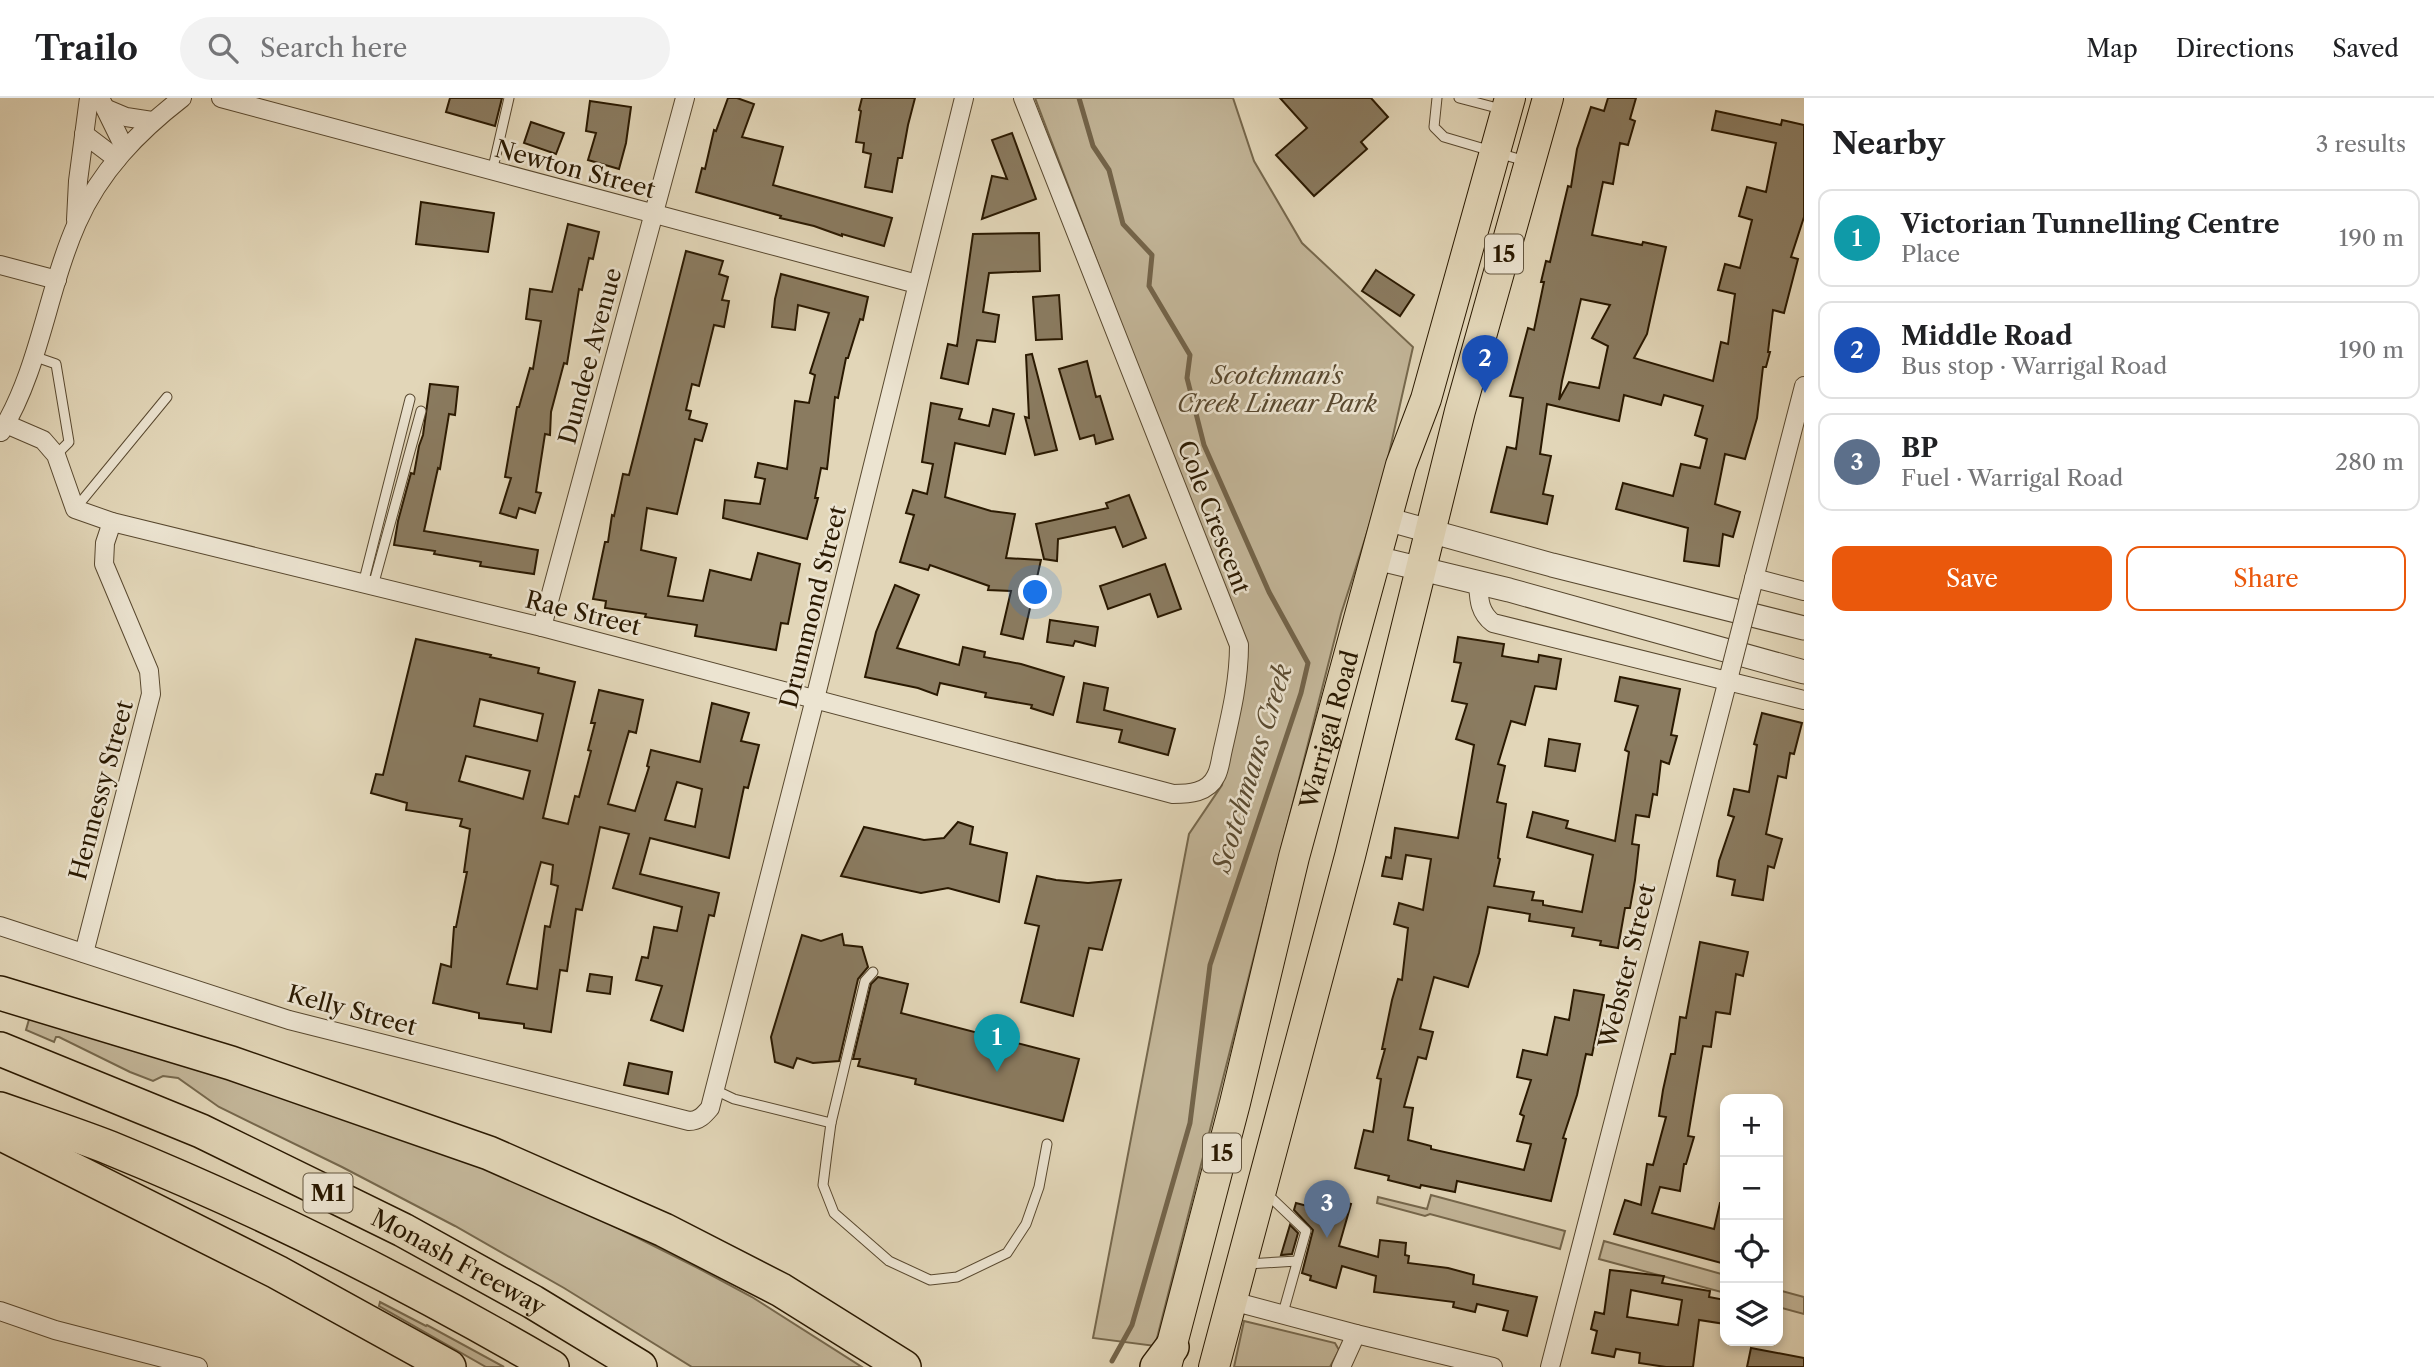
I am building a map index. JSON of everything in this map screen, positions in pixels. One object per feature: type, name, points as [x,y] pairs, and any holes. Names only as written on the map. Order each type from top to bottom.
[{"type":"highway","name":"Warrigal Road","points":[[1214,1367],[1348,867],[1463,398],[1548,98]]},
{"type":"highway","name":"Warrigal Road","points":[[1165,1360],[1235,1103],[1294,857],[1401,465],[1426,399],[1508,104]]},
{"type":"highway","points":[[0,993],[231,1063],[489,1153],[664,1230],[781,1290],[904,1366]]},
{"type":"highway","name":"Monash Freeway","points":[[0,1049],[201,1131],[403,1230],[640,1367]]},
{"type":"highway","name":"Monash Freeway","points":[[0,1109],[119,1152],[324,1244],[483,1327],[552,1367]]},
{"type":"highway","points":[[0,1133],[311,1289],[449,1367]]},
{"type":"street","points":[[76,224],[78,181],[89,98]]},
{"type":"street","points":[[75,509],[56,455],[43,440],[3,429],[36,357],[76,224],[93,192],[121,154],[152,121],[182,98]]},
{"type":"street","name":"Newton Street","points":[[221,98],[917,284]]},
{"type":"street","name":"Dundee Avenue","points":[[542,627],[685,98]]},
{"type":"street","name":"Drummond Street","points":[[696,1121],[710,1108],[715,1090],[964,98]]},
{"type":"street","name":"Cole Crescent","points":[[1023,98],[1239,645],[1239,672],[1216,777],[1204,789],[1192,794]]},
{"type":"street","points":[[103,103],[121,154]]},
{"type":"street","points":[[103,103],[126,117],[152,121]]},
{"type":"street","points":[[84,134],[121,154]]},
{"type":"street","points":[[0,265],[57,281]]},
{"type":"street","name":"Webster Street","points":[[1550,1367],[1804,386]]},
{"type":"street","name":"Rae Street","points":[[75,509],[112,522],[542,627],[1173,794],[1192,794]]},
{"type":"street","points":[[1387,519],[1552,565],[1804,628]]},
{"type":"street","name":"Hennessy Street","points":[[84,953],[152,694],[149,671],[104,564],[105,543],[112,522]]},
{"type":"street","points":[[1376,558],[1804,672]]},
{"type":"street","points":[[1754,578],[1804,591]]},
{"type":"street","points":[[1478,583],[1479,606],[1493,623],[1728,677],[1804,700]]},
{"type":"street","name":"Kelly Street","points":[[0,926],[289,1020],[696,1121]]},
{"type":"street","points":[[1232,1301],[1493,1367]]},
{"type":"street","points":[[0,1311],[55,1331],[198,1367]]},
{"type":"street","points":[[1340,1367],[1356,1334]]},
{"type":"lane","points":[[492,172],[509,98]]},
{"type":"lane","points":[[1437,98],[1434,127],[1444,137],[1530,162]]},
{"type":"lane","points":[[1459,98],[1508,104]]},
{"type":"lane","points":[[36,357],[56,364],[69,442],[56,455]]},
{"type":"lane","points":[[75,509],[166,397]]},
{"type":"lane","points":[[368,585],[410,399]]},
{"type":"lane","points":[[368,585],[421,411]]},
{"type":"lane","points":[[873,972],[865,981],[831,1123],[823,1185],[834,1213],[889,1261],[930,1280],[957,1277],[1007,1254],[1026,1224],[1038,1187],[1047,1144]]},
{"type":"lane","points":[[715,1090],[734,1099],[831,1123]]},
{"type":"lane","points":[[1262,1187],[1306,1231],[1283,1313]]},
{"type":"lane","points":[[1241,1265],[1297,1261]]},
{"type":"green space","name":"Scotchman's Creek Linear Park","points":[[1035,98],[1233,98],[1254,161],[1302,243],[1413,347],[1381,489],[1341,614],[1155,1346],[1093,1338],[1189,834],[1222,785],[1247,657]]},
{"type":"green space","points":[[30,1016],[404,1134],[578,1208],[696,1267],[752,1297],[862,1367],[692,1367],[564,1288],[455,1226],[219,1107],[178,1078],[163,1076],[153,1081],[59,1037],[56,1037],[54,1042],[26,1030]]},
{"type":"green space","points":[[1431,1195],[1565,1231],[1560,1249],[1430,1214],[1425,1216],[1377,1203],[1378,1197],[1427,1209]]},
{"type":"green space","points":[[1604,1241],[1720,1274],[1720,1292],[1599,1259]]},
{"type":"green space","points":[[1783,1291],[1804,1297],[1804,1314],[1783,1308]]},
{"type":"green space","points":[[380,1302],[504,1367],[486,1367],[379,1306]]},
{"type":"green space","points":[[1244,1321],[1335,1343],[1339,1350],[1330,1367],[1234,1367]]},
{"type":"building","points":[[450,98],[502,98],[495,126],[446,112]]},
{"type":"building","points":[[728,98],[754,104],[742,137],[783,147],[773,185],[892,218],[884,246],[696,192],[702,168],[705,169],[714,130],[716,131]]},
{"type":"building","points":[[862,98],[915,98],[902,158],[898,158],[892,192],[865,187],[871,154],[863,152],[864,143],[856,142]]},
{"type":"building","points":[[1280,98],[1371,98],[1388,117],[1361,142],[1367,149],[1314,196],[1276,155],[1307,128]]},
{"type":"building","points":[[1608,98],[1636,98],[1630,119],[1635,121],[1628,145],[1620,143],[1613,184],[1603,182],[1592,235],[1666,247],[1647,334],[1634,358],[1713,381],[1721,342],[1728,344],[1735,294],[1718,290],[1725,264],[1740,268],[1752,220],[1739,216],[1747,187],[1766,192],[1776,143],[1712,130],[1716,111],[1781,125],[1782,120],[1804,125],[1804,217],[1791,257],[1798,259],[1784,313],[1773,310],[1770,352],[1766,367],[1763,367],[1757,418],[1745,459],[1725,454],[1715,504],[1740,512],[1733,537],[1723,534],[1719,566],[1684,561],[1688,528],[1616,509],[1623,483],[1673,496],[1681,464],[1700,468],[1707,439],[1695,435],[1703,406],[1664,395],[1661,405],[1624,395],[1619,421],[1547,404],[1540,454],[1551,456],[1543,494],[1553,496],[1547,524],[1491,512],[1507,447],[1516,449],[1523,398],[1510,396],[1528,328],[1534,330],[1544,282],[1541,282],[1546,261],[1550,262],[1568,186],[1571,187],[1577,149],[1591,107],[1604,111]],"holes":[[[1581,299],[1610,305],[1592,338],[1608,346],[1599,388],[1569,382],[1559,400]]]},
{"type":"building","points":[[590,101],[631,107],[619,169],[588,160],[596,133],[586,131]]},
{"type":"building","points":[[531,122],[564,133],[556,154],[524,143]]},
{"type":"building","points":[[1012,133],[1036,199],[982,219],[992,176],[1007,179],[992,140]]},
{"type":"building","points":[[421,202],[494,213],[488,252],[416,244]]},
{"type":"building","points":[[568,224],[599,232],[593,259],[589,258],[582,290],[579,289],[567,364],[564,363],[551,412],[550,435],[545,434],[536,492],[541,493],[535,513],[519,508],[516,518],[500,513],[511,478],[505,477],[517,407],[530,368],[533,369],[541,321],[526,319],[530,289],[552,292]]},
{"type":"building","points":[[1039,233],[1040,271],[989,273],[983,312],[999,315],[995,342],[977,340],[968,384],[941,378],[948,344],[957,346],[973,234]]},
{"type":"building","points":[[686,251],[723,261],[719,274],[728,277],[722,300],[729,301],[724,327],[714,325],[699,386],[692,384],[686,410],[691,411],[689,419],[707,424],[702,441],[695,439],[677,514],[647,508],[641,550],[676,558],[668,596],[703,601],[710,570],[751,580],[758,553],[800,564],[788,624],[781,623],[776,650],[695,636],[697,625],[605,608],[606,601],[593,599],[612,515],[614,516],[623,474],[629,475]]},
{"type":"building","points":[[1376,270],[1414,295],[1400,316],[1362,291]]},
{"type":"building","points":[[781,274],[868,297],[863,320],[860,319],[846,358],[838,398],[835,397],[827,469],[821,468],[815,498],[818,498],[807,539],[723,518],[725,500],[760,504],[765,479],[755,477],[758,463],[787,469],[795,401],[809,403],[815,375],[810,373],[829,313],[798,305],[795,330],[772,327]]},
{"type":"building","points":[[1059,295],[1062,339],[1036,340],[1033,297]]},
{"type":"building","points":[[1032,354],[1057,450],[1035,455],[1025,417],[1029,418],[1026,355]]},
{"type":"building","points":[[1087,361],[1096,397],[1100,396],[1113,439],[1096,444],[1094,435],[1080,439],[1059,369]]},
{"type":"building","points":[[430,384],[458,387],[455,415],[449,414],[440,469],[438,468],[424,531],[538,550],[534,574],[480,566],[481,562],[394,545],[398,521],[411,473],[414,474],[423,435]]},
{"type":"building","points":[[931,403],[962,409],[959,419],[989,426],[993,409],[1014,414],[1005,454],[955,443],[945,497],[991,511],[1015,514],[1006,558],[1041,560],[1023,639],[1001,634],[1011,591],[988,590],[989,586],[930,565],[928,570],[900,562],[914,515],[906,513],[913,490],[927,494],[933,464],[922,462]]},
{"type":"building","points":[[1129,495],[1146,538],[1123,547],[1115,527],[1058,539],[1057,561],[1044,559],[1036,524],[1108,508],[1106,503]]},
{"type":"building","points":[[1165,564],[1181,609],[1158,617],[1150,594],[1108,609],[1100,586]]},
{"type":"building","points":[[895,585],[919,595],[897,648],[959,665],[963,647],[985,652],[984,657],[1021,664],[1064,677],[1053,715],[1031,708],[1032,705],[985,697],[986,693],[940,683],[937,695],[918,688],[865,677],[876,632]]},
{"type":"building","points":[[1050,620],[1098,627],[1095,646],[1075,641],[1073,646],[1047,642]]},
{"type":"building","points":[[1458,637],[1504,644],[1502,656],[1538,662],[1539,655],[1561,659],[1556,689],[1535,686],[1525,725],[1511,721],[1498,764],[1505,766],[1497,802],[1506,804],[1494,886],[1534,892],[1532,900],[1543,901],[1543,905],[1582,912],[1593,855],[1527,837],[1533,812],[1568,821],[1566,828],[1615,841],[1629,752],[1625,750],[1638,706],[1615,701],[1620,677],[1680,689],[1671,735],[1677,736],[1669,764],[1661,761],[1657,795],[1653,794],[1649,817],[1636,815],[1632,844],[1639,845],[1635,880],[1630,908],[1625,908],[1618,948],[1600,945],[1601,941],[1572,936],[1574,928],[1529,921],[1530,914],[1488,907],[1479,953],[1468,987],[1434,977],[1420,1029],[1433,1032],[1426,1059],[1418,1057],[1404,1107],[1413,1108],[1408,1140],[1431,1146],[1431,1149],[1524,1170],[1531,1144],[1517,1141],[1524,1116],[1520,1114],[1531,1080],[1517,1077],[1523,1050],[1547,1055],[1555,1017],[1569,1020],[1574,990],[1604,995],[1592,1055],[1586,1054],[1577,1095],[1563,1138],[1566,1139],[1551,1201],[1457,1181],[1455,1192],[1421,1185],[1420,1188],[1388,1180],[1389,1176],[1355,1168],[1364,1130],[1373,1132],[1381,1079],[1377,1078],[1385,1049],[1382,1049],[1398,979],[1402,980],[1408,928],[1394,924],[1399,903],[1423,910],[1431,859],[1406,855],[1402,879],[1382,876],[1386,857],[1391,858],[1395,828],[1458,838],[1474,745],[1456,739],[1467,704],[1452,701],[1461,663],[1454,662]]},
{"type":"building","points":[[416,639],[491,655],[490,657],[539,668],[538,673],[575,682],[543,818],[568,824],[575,796],[579,797],[591,751],[588,750],[595,723],[591,723],[599,690],[643,700],[636,733],[629,731],[608,804],[635,811],[649,767],[647,766],[651,750],[700,762],[712,703],[749,713],[741,741],[759,745],[748,788],[744,787],[729,858],[650,838],[640,874],[719,893],[714,916],[709,915],[683,1031],[651,1020],[662,986],[636,980],[642,957],[648,958],[654,927],[677,931],[682,907],[613,888],[629,834],[600,827],[582,910],[576,909],[567,971],[560,970],[551,1032],[524,1028],[524,1024],[479,1018],[479,1013],[433,1003],[441,964],[451,967],[454,927],[467,872],[464,872],[470,829],[460,826],[462,819],[406,810],[407,803],[371,793],[376,774],[383,775]],"holes":[[[480,699],[543,714],[537,741],[474,726]],[[466,756],[530,771],[523,799],[459,781]],[[677,782],[702,789],[695,827],[665,820]],[[541,862],[553,865],[551,884],[558,886],[550,927],[545,926],[537,989],[507,984]]]},
{"type":"building","points":[[1084,683],[1108,688],[1104,710],[1175,729],[1168,755],[1119,742],[1122,730],[1077,722]]},
{"type":"building","points":[[1762,713],[1802,723],[1794,754],[1790,753],[1786,778],[1778,776],[1766,834],[1782,839],[1774,868],[1768,866],[1763,900],[1732,895],[1735,880],[1717,876],[1719,861],[1734,817],[1728,815],[1734,789],[1749,792],[1757,745],[1754,744]]},
{"type":"building","points":[[1549,739],[1580,744],[1575,771],[1545,766]]},
{"type":"building","points":[[958,822],[973,827],[970,844],[1007,853],[999,902],[948,888],[921,893],[841,876],[864,827],[924,840],[944,838]]},
{"type":"building","points":[[1037,876],[1088,883],[1121,880],[1102,950],[1089,948],[1073,1016],[1021,1002],[1039,926],[1025,923]]},
{"type":"building","points":[[842,934],[844,945],[862,947],[868,967],[858,979],[839,1061],[813,1063],[797,1058],[793,1068],[775,1062],[771,1037],[802,935],[821,941]]},
{"type":"building","points":[[1700,942],[1748,952],[1743,976],[1736,974],[1730,1014],[1716,1012],[1711,1047],[1703,1046],[1688,1136],[1694,1137],[1684,1164],[1680,1191],[1660,1187],[1652,1213],[1714,1229],[1720,1203],[1720,1263],[1614,1234],[1625,1200],[1641,1205],[1647,1164],[1653,1165],[1666,1117],[1659,1116],[1671,1054],[1675,1054],[1680,1017],[1686,1018]]},
{"type":"building","points":[[590,974],[612,977],[610,994],[587,991]]},
{"type":"building","points":[[878,977],[908,984],[901,1013],[1079,1059],[1063,1121],[915,1084],[916,1079],[858,1066],[860,1059],[853,1059],[871,984]]},
{"type":"building","points":[[629,1063],[672,1072],[668,1094],[624,1085]]},
{"type":"building","points":[[1334,1199],[1351,1204],[1339,1246],[1378,1257],[1380,1240],[1406,1243],[1405,1255],[1409,1256],[1408,1263],[1448,1268],[1474,1275],[1473,1284],[1537,1297],[1527,1336],[1503,1330],[1508,1311],[1477,1304],[1475,1312],[1453,1307],[1454,1302],[1374,1292],[1376,1276],[1342,1266],[1336,1288],[1310,1280],[1311,1276],[1302,1273],[1313,1230],[1294,1210],[1296,1203],[1330,1212]]},
{"type":"building","points":[[1290,1225],[1298,1233],[1292,1254],[1281,1255]]},
{"type":"building","points":[[1610,1270],[1664,1276],[1662,1283],[1710,1291],[1709,1297],[1720,1299],[1720,1323],[1699,1320],[1693,1367],[1639,1363],[1640,1353],[1616,1349],[1614,1357],[1592,1353],[1597,1331],[1591,1329],[1595,1312],[1604,1314]],"holes":[[[1631,1290],[1682,1300],[1678,1325],[1627,1317]]]},
{"type":"building","points":[[1751,1348],[1804,1358],[1804,1367],[1747,1367]]},
{"type":"waterway","name":"Scotchmans Creek","points":[[1079,98],[1093,146],[1109,170],[1123,224],[1152,255],[1149,286],[1190,355],[1187,378],[1204,445],[1269,592],[1308,663],[1301,693],[1210,965],[1190,1123],[1132,1325],[1112,1361]]},
{"type":"place","name":"Middle Road","points":[[1485,393]]},
{"type":"place","name":"Victorian Tunnelling Centre","points":[[997,1072]]},
{"type":"place","name":"BP","points":[[1327,1238]]}]
